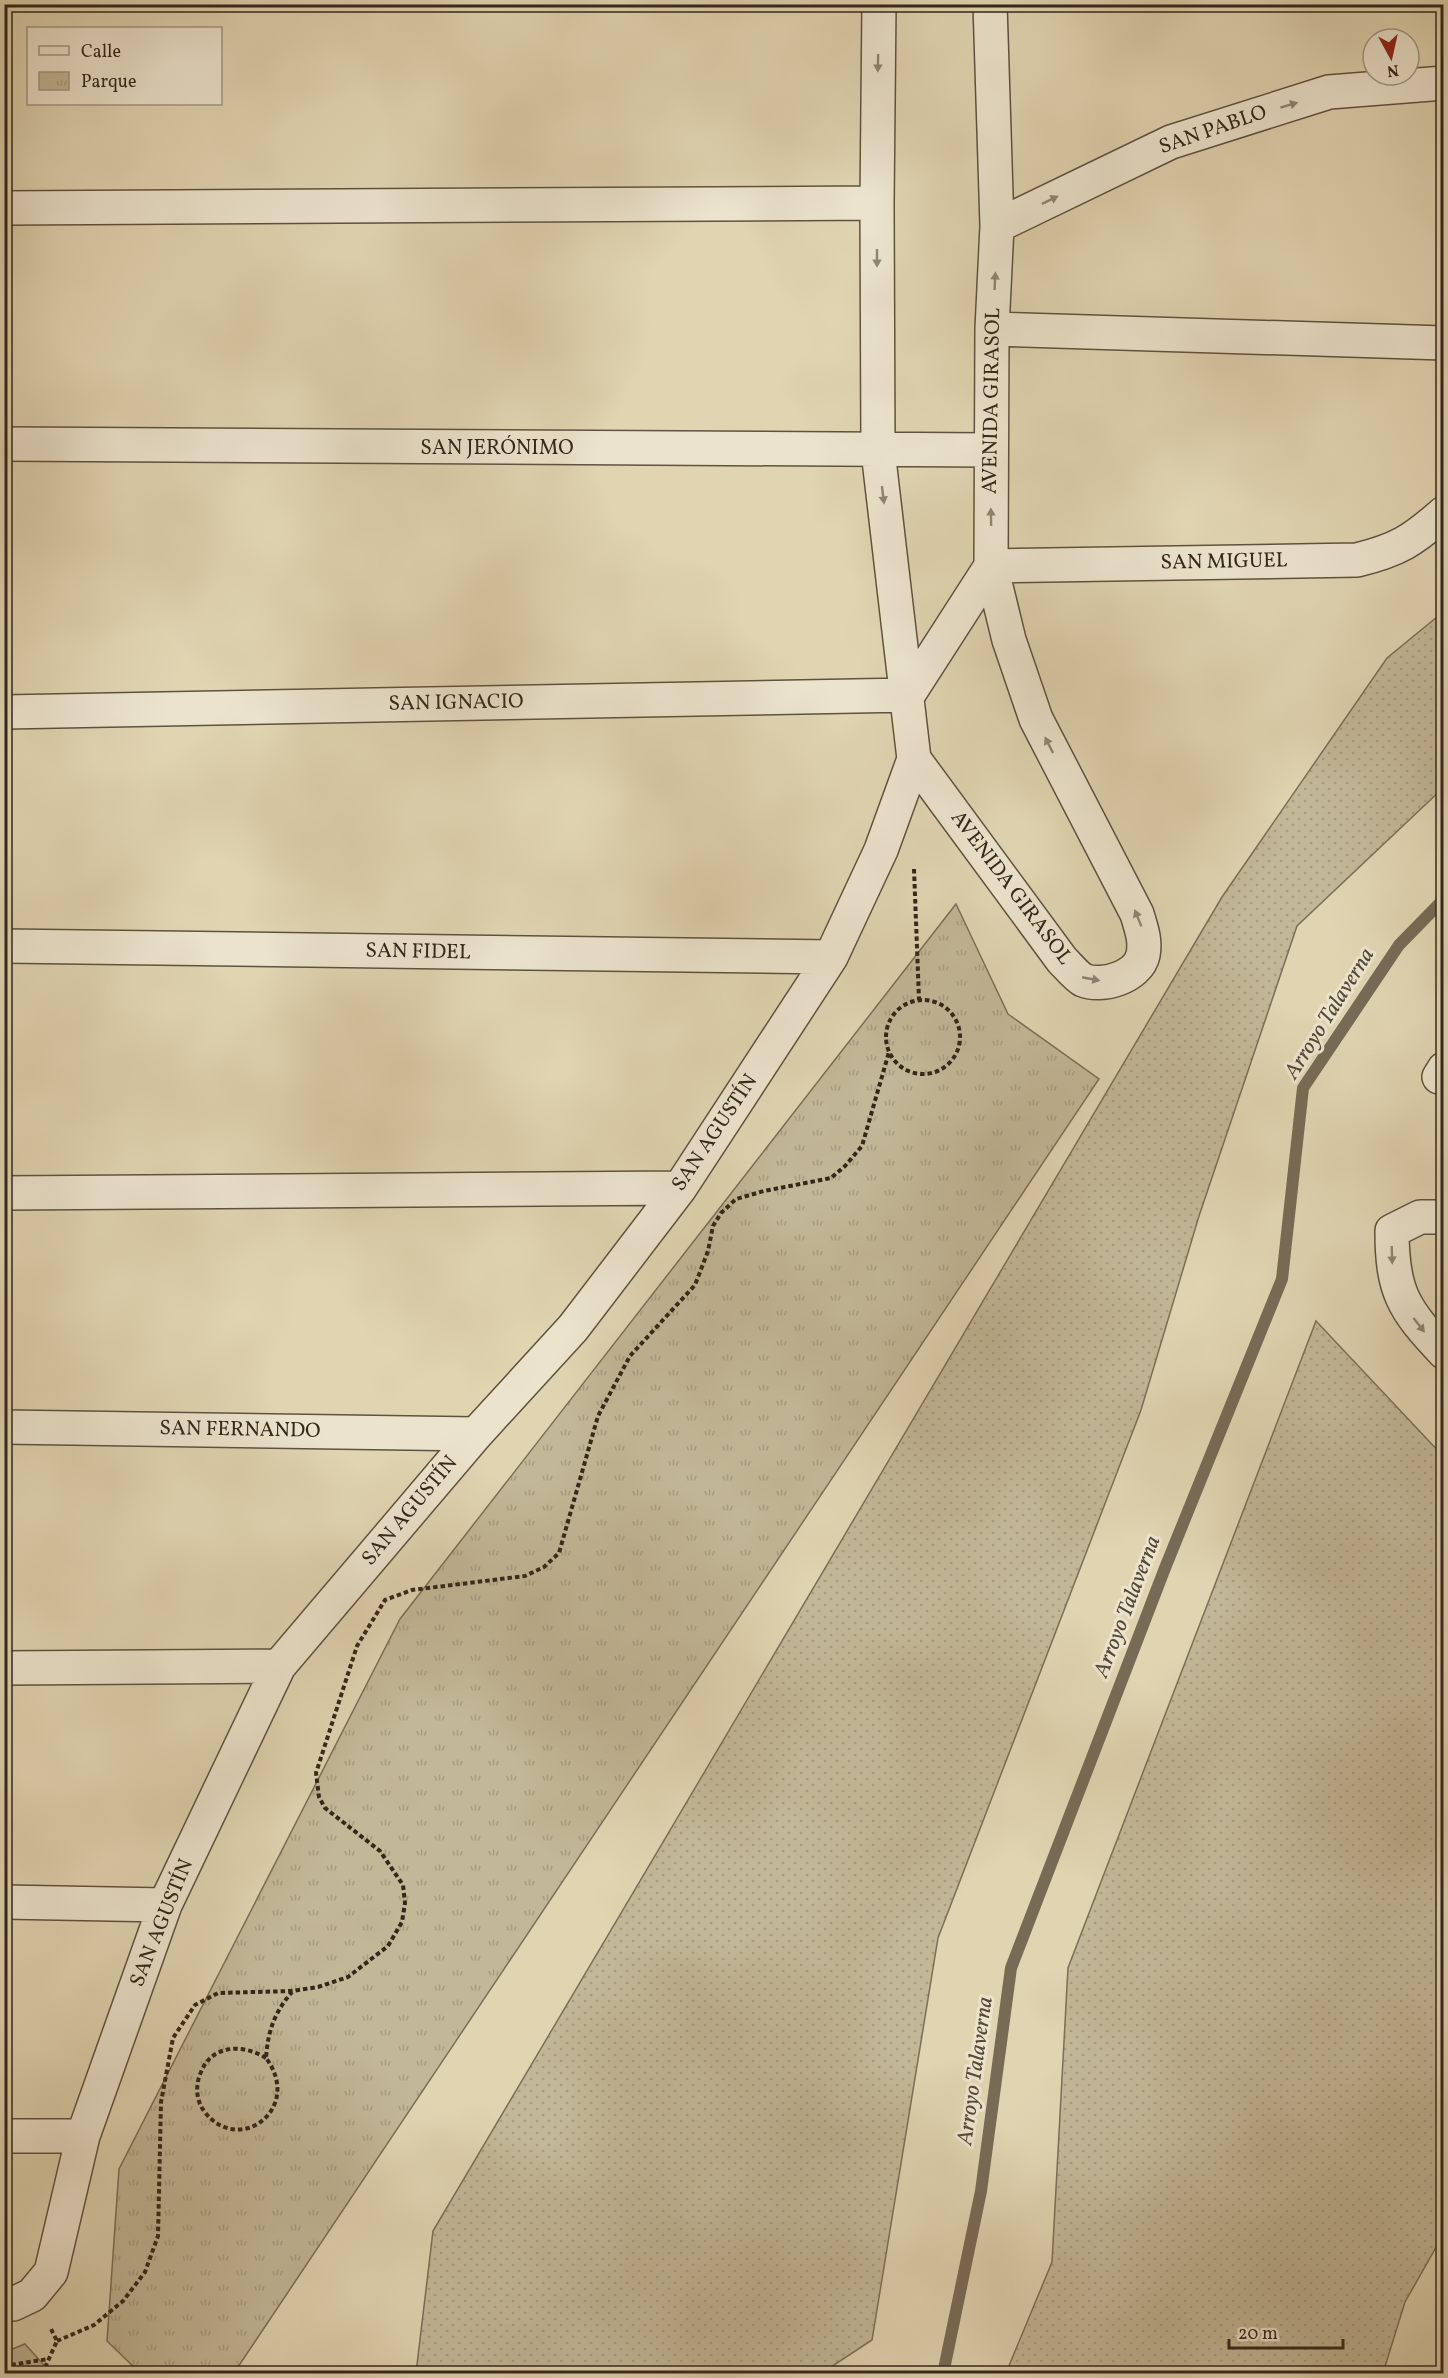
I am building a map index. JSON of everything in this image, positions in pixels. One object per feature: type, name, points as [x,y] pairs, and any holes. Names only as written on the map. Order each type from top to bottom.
[{"type":"street","points":[[879,4],[878,451],[914,759]]},
{"type":"street","name":"AVENIDA GIRASOL","points":[[914,759],[1062,960],[1084,980],[1111,982],[1131,971],[1143,957],[1144,936],[1137,914],[1036,719],[1009,640],[992,566],[990,450],[997,226],[990,4]]},
{"type":"street","name":"SAN PABLO","points":[[997,226],[1171,142],[1329,92],[1443,83]]},
{"type":"street","points":[[4,208],[877,203]]},
{"type":"street","points":[[992,329],[1443,343]]},
{"type":"street","name":"SAN JERÓNIMO","points":[[4,444],[990,450]]},
{"type":"street","name":"SAN MIGUEL","points":[[992,566],[1357,560],[1391,552],[1417,536],[1443,513]]},
{"type":"street","points":[[908,695],[992,566]]},
{"type":"street","name":"SAN IGNACIO","points":[[4,712],[908,695]]},
{"type":"street","name":"SAN AGUSTÍN","points":[[4,2304],[32,2295],[51,2272],[83,2136],[165,1905],[279,1666],[476,1434],[573,1328],[680,1188],[831,957],[881,850],[914,759]]},
{"type":"street","name":"SAN FIDEL","points":[[4,946],[831,957]]},
{"type":"street","points":[[4,1193],[680,1188]]},
{"type":"street","points":[[1443,1217],[1420,1217],[1392,1231],[1392,1263],[1398,1294],[1418,1326],[1443,1352]]},
{"type":"street","name":"SAN FERNANDO","points":[[4,1427],[476,1434]]},
{"type":"street","points":[[4,1668],[279,1666]]},
{"type":"street","points":[[4,1902],[165,1905]]},
{"type":"street","points":[[4,2136],[83,2136]]},
{"type":"path","points":[[914,864],[919,1000]]},
{"type":"path","points":[[919,1000],[933,1001],[945,1006],[955,1016],[960,1029],[961,1043],[956,1056],[947,1066],[935,1073],[921,1074],[908,1071],[896,1063],[889,1052],[886,1038],[888,1024],[900,1008],[919,1000]]},
{"type":"path","points":[[57,2341],[94,2325],[123,2301],[145,2272],[158,2236],[161,2102],[173,2038],[195,2005],[218,1993],[318,1988],[348,1977],[388,1946],[402,1922],[405,1903],[403,1885],[380,1851],[325,1808],[319,1797],[316,1773],[357,1646],[385,1600],[412,1590],[525,1576],[544,1567],[559,1553],[598,1416],[630,1356],[695,1286],[708,1251],[713,1226],[721,1212],[736,1199],[831,1178],[845,1166],[862,1146],[889,1052]]},
{"type":"path","points":[[266,2058],[254,2050],[240,2047],[226,2049],[213,2055],[203,2066],[198,2079],[197,2093],[201,2107],[209,2118],[222,2126],[236,2129],[250,2128],[263,2122],[278,2098],[279,2084],[275,2070],[266,2058],[270,2027],[277,2010],[292,1991]]},
{"type":"path","points":[[4,2366],[49,2359],[42,2373]]},
{"type":"green space","points":[[1443,612],[1443,788],[1297,926],[1199,1216],[1141,1410],[938,1938],[872,2340],[822,2373],[416,2373],[433,2231],[1222,897],[1387,658]]},
{"type":"green space","points":[[956,904],[1008,1014],[1099,1079],[234,2373],[140,2373],[107,2341],[119,2169],[400,1619]]},
{"type":"green space","points":[[1316,1321],[1443,1456],[1443,2235],[1405,2302],[1383,2373],[1006,2373],[1052,2262],[1068,1968]]},
{"type":"green space","points":[[25,2344],[51,2373],[5,2373],[5,2352]]},
{"type":"waterway","name":"Arroyo Talaverna","points":[[943,2374],[981,2191],[1011,1968],[1165,1568],[1282,1279],[1303,1088],[1399,945],[1444,899]]}]
